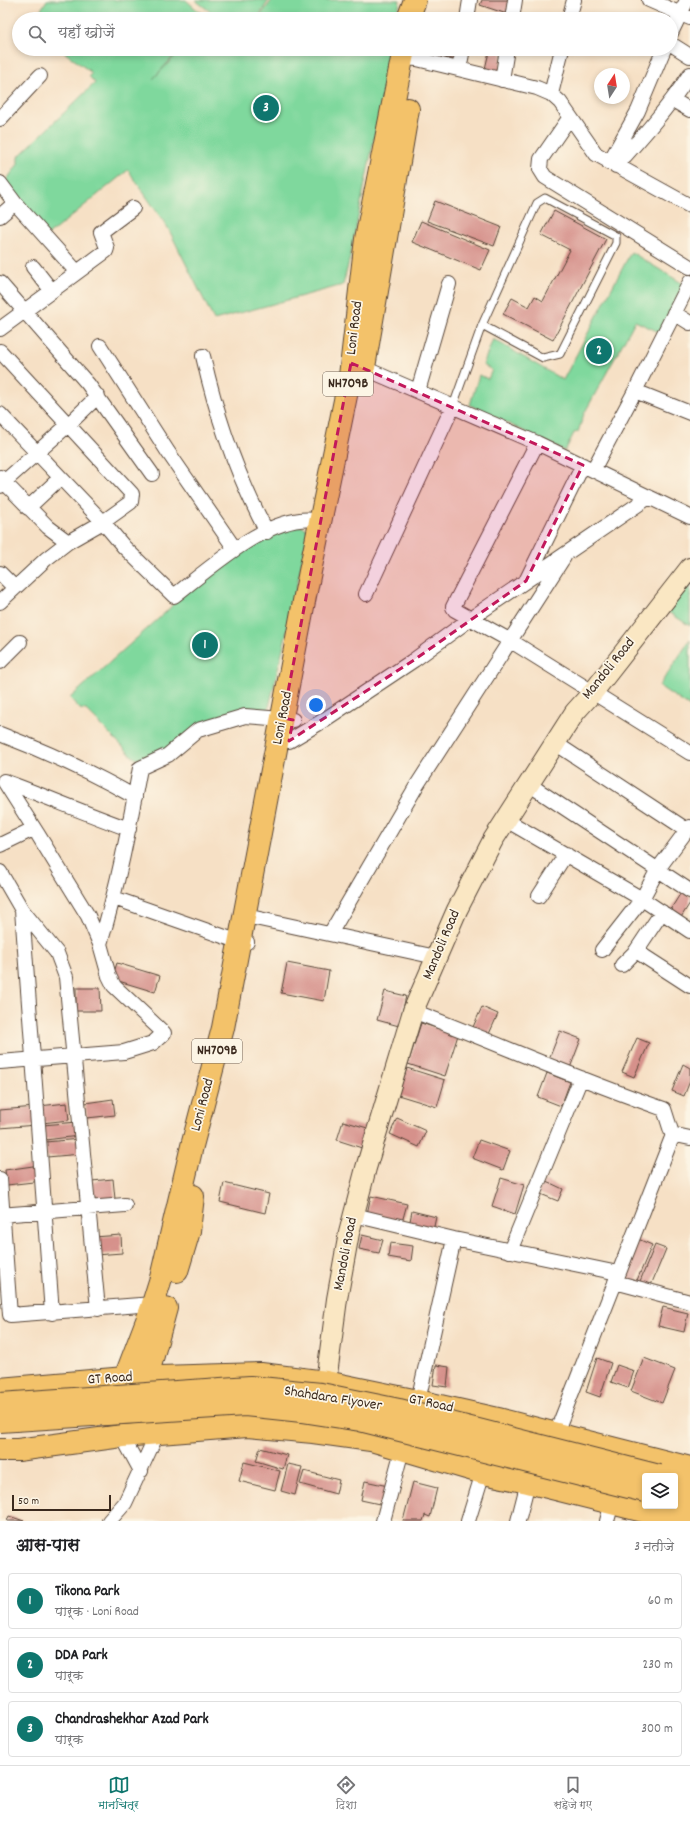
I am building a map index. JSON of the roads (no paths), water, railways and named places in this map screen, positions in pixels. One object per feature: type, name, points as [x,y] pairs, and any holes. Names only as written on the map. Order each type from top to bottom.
[{"type":"main road","points":[[411,12],[416,0]]},
{"type":"main road","points":[[424,12],[426,0]]},
{"type":"main road","name":"Loni Road","points":[[147,1377],[189,1231],[193,1192],[233,1030],[245,942],[358,365],[366,239],[410,56]]},
{"type":"main road","name":"Loni Road","points":[[125,1378],[153,1304],[245,942],[255,918],[288,726],[320,521],[350,376],[358,365]]},
{"type":"main road","name":"GT Road","points":[[0,1389],[125,1378],[260,1374],[326,1382],[418,1401],[556,1433],[690,1468]]},
{"type":"main road","name":"Shahdara Flyover","points":[[0,1404],[250,1387],[320,1394],[399,1410],[647,1473]]},
{"type":"main road","name":"Shahdara Flyover","points":[[0,1421],[245,1405],[302,1411],[360,1420],[642,1490]]},
{"type":"main road","points":[[6,1448],[122,1436],[247,1426],[313,1432],[371,1440],[483,1473],[528,1482],[609,1512],[683,1521]]},
{"type":"main road","points":[[678,1481],[690,1484]]},
{"type":"main road","points":[[678,1500],[690,1503]]},
{"type":"street","points":[[469,12],[470,0]]},
{"type":"street","points":[[513,12],[515,0]]},
{"type":"street","points":[[571,12],[574,0]]},
{"type":"street","points":[[650,0],[676,12]]},
{"type":"street","points":[[678,24],[685,16],[687,0]]},
{"type":"street","points":[[678,48],[690,56]]},
{"type":"street","points":[[417,56],[459,69],[537,88],[550,94],[560,102],[596,154],[690,206]]},
{"type":"street","points":[[459,69],[462,56]]},
{"type":"street","points":[[502,80],[506,56]]},
{"type":"street","points":[[550,94],[560,56]]},
{"type":"street","points":[[613,164],[638,111],[661,56]]},
{"type":"street","points":[[613,164],[673,100],[690,74]]},
{"type":"street","points":[[0,119],[40,76]]},
{"type":"street","points":[[673,100],[690,110]]},
{"type":"street","points":[[570,117],[541,159],[540,169],[545,177],[690,267]]},
{"type":"street","points":[[0,183],[15,203],[77,272]]},
{"type":"street","points":[[0,216],[15,203]]},
{"type":"street","points":[[2,323],[25,311],[107,249],[101,232],[133,208]]},
{"type":"street","points":[[33,267],[52,291]]},
{"type":"street","points":[[526,581],[588,467],[635,391],[690,282]]},
{"type":"street","points":[[0,284],[70,362],[98,396],[152,474]]},
{"type":"street","points":[[418,391],[449,284]]},
{"type":"street","points":[[674,313],[690,323]]},
{"type":"street","points":[[100,346],[168,452],[235,549]]},
{"type":"street","points":[[0,351],[132,494],[131,502],[103,522],[68,542],[0,602]]},
{"type":"street","points":[[203,356],[219,421],[249,499],[266,532]]},
{"type":"street","points":[[358,365],[538,443],[690,517]]},
{"type":"street","points":[[635,391],[690,413]]},
{"type":"street","points":[[68,542],[28,508],[1,482],[68,425],[98,396]]},
{"type":"street","points":[[366,594],[453,406]]},
{"type":"street","points":[[0,414],[103,522],[124,547],[174,596],[235,549],[285,522],[297,519],[320,521]]},
{"type":"street","points":[[538,443],[453,605],[454,610],[511,641],[690,753]]},
{"type":"street","points":[[28,508],[60,478]]},
{"type":"street","points":[[100,944],[114,898],[140,768],[168,755],[198,730],[245,716],[288,726],[321,722],[391,676],[470,619],[564,557],[649,497]]},
{"type":"street","points":[[330,934],[417,785],[564,557]]},
{"type":"street","name":"Mandoli Road","points":[[326,1382],[338,1298],[354,1215],[397,1062],[413,1011],[436,957],[474,876],[506,820],[530,785],[575,712],[593,692],[690,568]]},
{"type":"street","points":[[0,573],[15,588]]},
{"type":"street","points":[[0,662],[20,642]]},
{"type":"street","points":[[0,734],[50,754],[135,797]]},
{"type":"street","points":[[555,743],[689,828],[658,869],[642,899],[602,950]]},
{"type":"street","points":[[0,1062],[124,1052],[153,1043],[164,1033],[114,986],[104,964],[100,944],[88,916],[4,781],[67,804],[77,811],[129,829]]},
{"type":"street","points":[[530,785],[690,891]]},
{"type":"street","points":[[506,820],[642,899],[690,931]]},
{"type":"street","points":[[0,845],[29,831],[37,833]]},
{"type":"street","points":[[539,896],[566,854]]},
{"type":"street","points":[[0,872],[22,910],[57,953],[66,977],[98,1309]]},
{"type":"street","points":[[114,898],[245,942]]},
{"type":"street","points":[[22,910],[46,1211],[52,1313]]},
{"type":"street","points":[[622,965],[636,951],[662,912]]},
{"type":"street","points":[[255,918],[436,957]]},
{"type":"street","points":[[636,951],[690,986]]},
{"type":"street","points":[[413,1011],[609,1090],[664,1109],[673,1137],[556,1433]]},
{"type":"street","points":[[510,1250],[581,1078]]},
{"type":"street","points":[[673,1137],[680,1135],[690,1138]]},
{"type":"street","points":[[0,1179],[5,1316],[153,1304]]},
{"type":"street","points":[[1,1215],[124,1205]]},
{"type":"street","points":[[354,1215],[454,1239],[510,1250],[616,1278],[690,1302]]},
{"type":"street","points":[[418,1401],[454,1239]]},
{"type":"street","points":[[468,1521],[498,1419]]},
{"type":"street","points":[[109,1521],[125,1503],[141,1471],[156,1434]]},
{"type":"street","points":[[122,1436],[141,1471]]},
{"type":"street","points":[[383,1521],[402,1450]]},
{"type":"street","points":[[518,1521],[528,1482]]},
{"type":"lane","points":[[453,406],[482,325],[537,203],[545,198],[616,236],[616,243],[560,354],[543,358],[482,325]]},
{"type":"place","name":"Chandrashekhar Azad Park","points":[[266,108]]},
{"type":"place","name":"DDA Park","points":[[599,351]]},
{"type":"place","name":"Tikona Park","points":[[205,645]]}]
